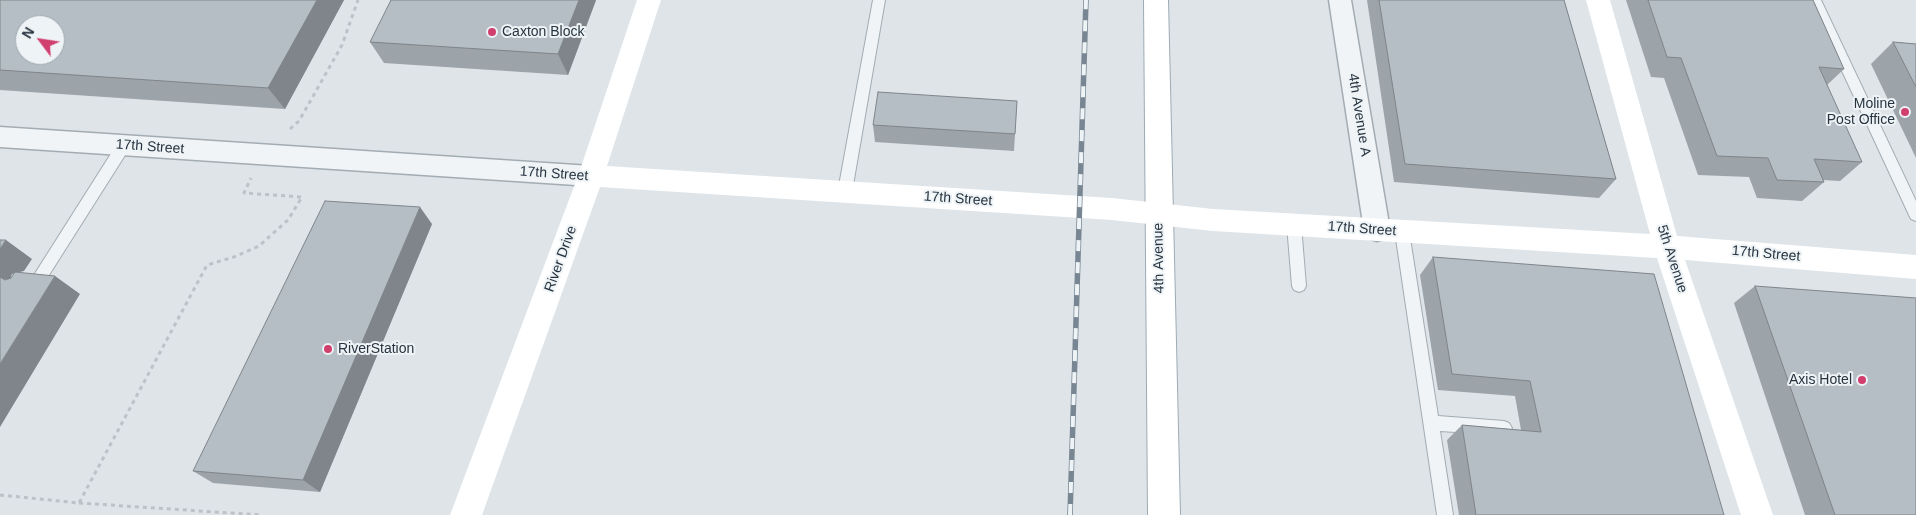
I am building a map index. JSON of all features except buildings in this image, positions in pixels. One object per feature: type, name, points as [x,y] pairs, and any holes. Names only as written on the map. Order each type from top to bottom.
[{"type":"street","name":"River Drive","points":[[466,515],[591,176],[649,0]]},
{"type":"street","name":"4th Avenue","points":[[1156,0],[1164,515]]},
{"type":"street","name":"4th Avenue A","points":[[1340,0],[1389,231]]},
{"type":"street","name":"5th Avenue","points":[[1598,0],[1667,248],[1758,515]]},
{"type":"street","name":"17th Street","points":[[0,137],[1112,209],[1294,225],[1667,248],[1916,267]]},
{"type":"lane","points":[[845,191],[879,0]]},
{"type":"lane","points":[[1815,0],[1916,216]]},
{"type":"lane","points":[[19,279],[36,285],[124,145]]},
{"type":"lane","points":[[1294,225],[1299,286]]},
{"type":"lane","points":[[1389,231],[1431,422],[1445,515]]},
{"type":"lane","points":[[1431,422],[1504,428]]},
{"type":"path","points":[[79,503],[207,264],[234,257],[259,246],[288,220],[302,197],[244,193],[263,155],[299,121],[342,45],[358,0]]},
{"type":"path","points":[[0,495],[79,503],[261,515]]},
{"type":"railway","points":[[1070,515],[1086,0]]},
{"type":"place","name":"Caxton Block","points":[[492,32]]},
{"type":"place","name":"Moline Post Office","points":[[1905,112]]},
{"type":"place","name":"RiverStation","points":[[328,349]]},
{"type":"place","name":"Axis Hotel","points":[[1862,380]]}]
